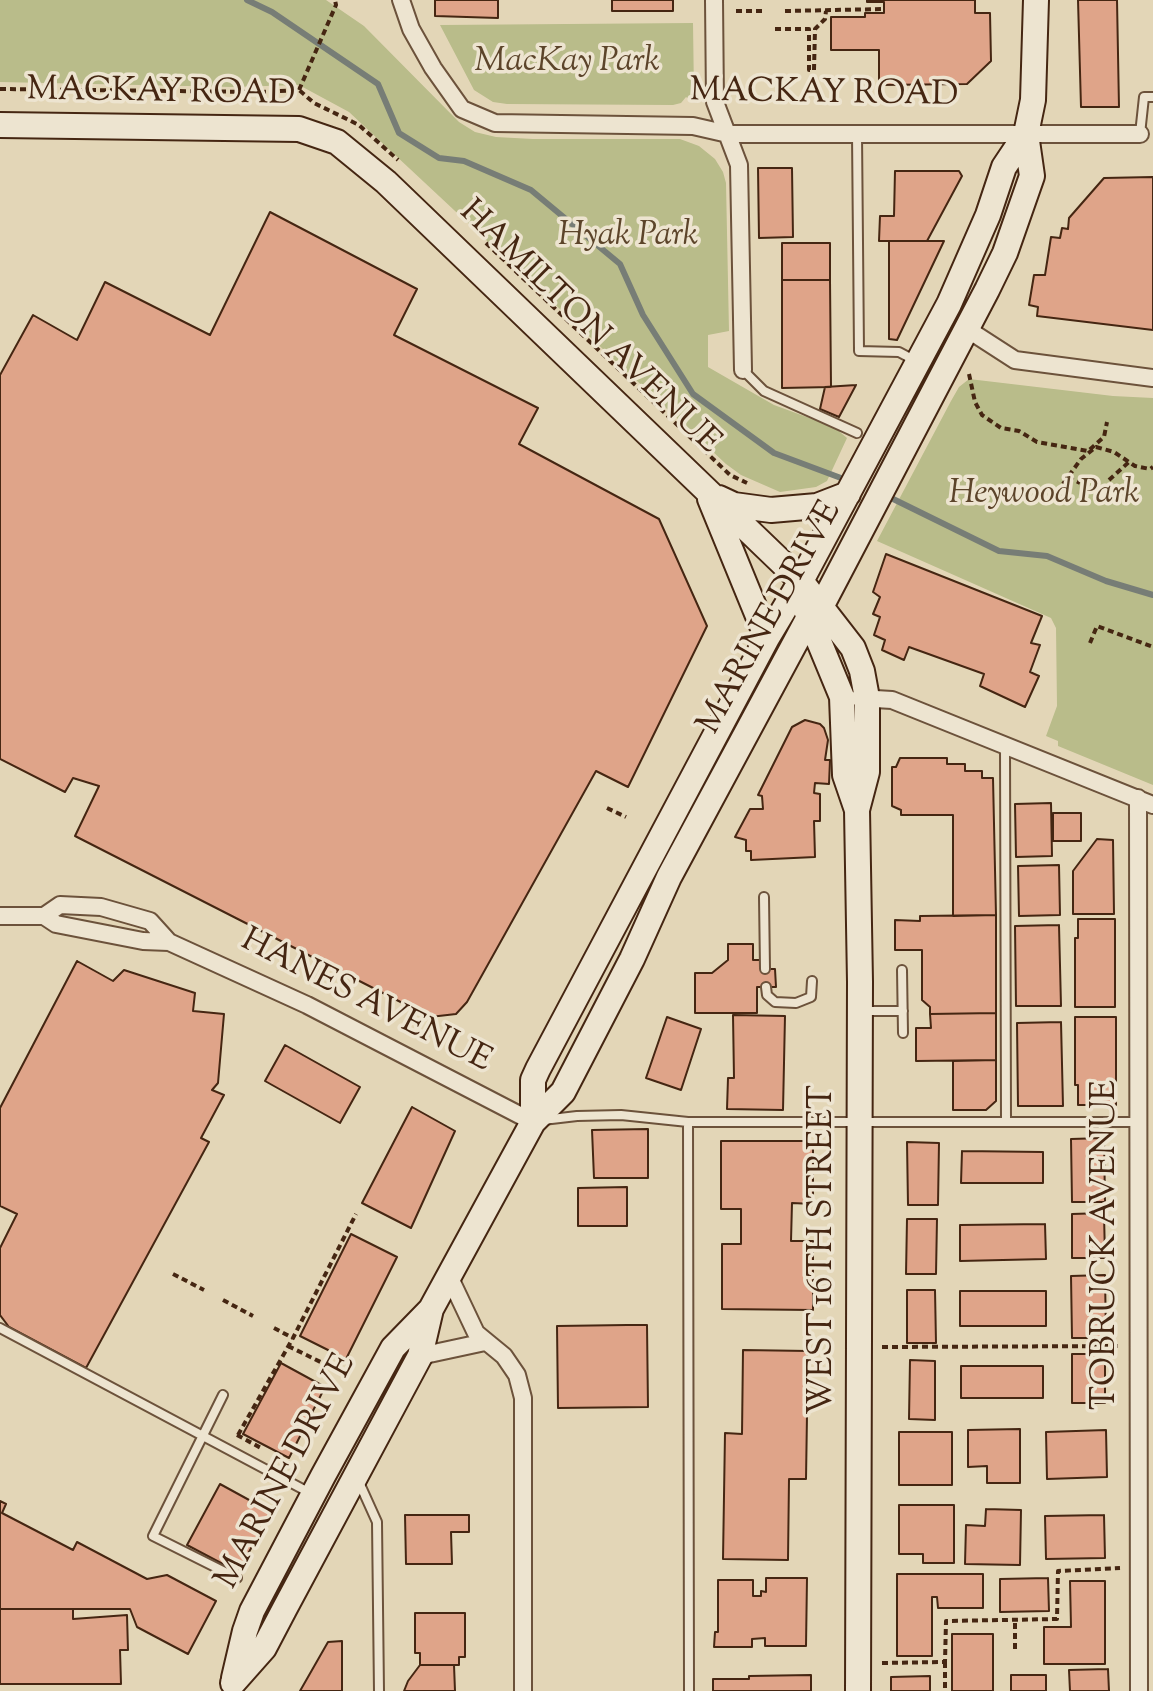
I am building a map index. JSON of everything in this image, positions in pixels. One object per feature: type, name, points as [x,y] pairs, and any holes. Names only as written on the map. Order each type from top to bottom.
[{"type":"main road","name":"MARINE DRIVE","points":[[231,1687],[264,1648],[420,1356],[431,1309],[533,1122],[563,1092],[632,959],[669,877],[893,471],[1005,253],[1032,176],[1026,134],[1033,100],[1036,0]]},
{"type":"main road","name":"MACKAY ROAD","points":[[0,125],[299,129],[321,135]]},
{"type":"main road","name":"MARINE DRIVE","points":[[533,1122],[533,1080],[538,1069],[949,304],[988,215],[1004,167],[1026,134]]},
{"type":"main road","name":"HAMILTON AVENUE","points":[[321,135],[350,151],[386,182],[801,581]]},
{"type":"main road","points":[[708,492],[734,505],[771,510],[817,506],[848,494]]},
{"type":"main road","points":[[708,492],[767,638]]},
{"type":"main road","name":"WEST 16TH STREET","points":[[801,581],[815,612],[842,697],[845,775],[857,810]]},
{"type":"main road","name":"WEST 16TH STREET","points":[[815,612],[853,648],[862,671],[867,698],[867,772],[857,810],[860,1011],[858,1691]]},
{"type":"main road","name":"MARINE DRIVE","points":[[231,1687],[252,1611],[313,1494],[393,1348],[431,1309]]},
{"type":"street","name":"MACKAY ROAD","points":[[401,0],[411,29],[433,68],[462,109],[495,123],[693,126],[728,134],[1140,134]]},
{"type":"street","points":[[714,0],[715,102],[739,165],[743,370]]},
{"type":"street","points":[[967,329],[1015,360],[1153,378]]},
{"type":"street","points":[[842,697],[892,700],[1145,802]]},
{"type":"street","name":"TOBRUCK AVENUE","points":[[1139,1691],[1138,1122],[1145,802]]},
{"type":"street","name":"HANES AVENUE","points":[[44,916],[60,905],[101,907],[150,921],[169,942]]},
{"type":"street","name":"HANES AVENUE","points":[[0,916],[44,916],[56,924],[143,941],[169,942],[307,1005],[533,1122]]},
{"type":"street","points":[[449,1276],[470,1323],[485,1342],[504,1356],[517,1375],[523,1398],[523,1691]]},
{"type":"street","points":[[420,1356],[485,1342]]},
{"type":"lane","points":[[1140,134],[1144,97],[1153,97]]},
{"type":"lane","points":[[857,133],[859,351],[899,352],[918,362]]},
{"type":"lane","points":[[743,370],[764,391],[857,433]]},
{"type":"lane","points":[[1005,745],[1006,1121]]},
{"type":"lane","points":[[764,897],[765,969]]},
{"type":"lane","points":[[902,970],[903,1033]]},
{"type":"lane","points":[[766,987],[767,995],[775,1002],[796,1003],[811,997],[812,981]]},
{"type":"lane","points":[[860,1011],[903,1011]]},
{"type":"lane","points":[[533,1122],[606,1115],[688,1122],[1138,1122]]},
{"type":"lane","points":[[688,1122],[689,1691]]},
{"type":"lane","points":[[0,1328],[313,1494]]},
{"type":"lane","points":[[223,1395],[153,1536],[237,1578]]},
{"type":"lane","points":[[355,1474],[377,1522],[379,1691]]},
{"type":"path","points":[[299,90],[336,2]]},
{"type":"path","points":[[785,11],[884,9]]},
{"type":"path","points":[[736,11],[763,11]]},
{"type":"path","points":[[775,29],[809,29],[809,70],[814,70],[815,29],[825,19],[826,11]]},
{"type":"path","points":[[0,89],[299,90],[314,103],[359,125],[404,166]]},
{"type":"path","points":[[483,241],[730,475],[756,488]]},
{"type":"path","points":[[969,374],[981,414],[993,423],[1019,431],[1037,442],[1088,451],[1096,447],[1106,448],[1129,462],[1150,469],[1153,467]]},
{"type":"path","points":[[1063,484],[1088,451],[1104,437],[1107,422]]},
{"type":"path","points":[[1109,480],[1129,462]]},
{"type":"path","points":[[1068,477],[1080,483]]},
{"type":"path","points":[[1090,643],[1097,626],[1153,647]]},
{"type":"path","points":[[607,808],[626,817]]},
{"type":"path","points":[[238,1435],[293,1338],[356,1214]]},
{"type":"path","points":[[173,1274],[204,1290]]},
{"type":"path","points":[[223,1300],[253,1316]]},
{"type":"path","points":[[274,1328],[293,1338]]},
{"type":"path","points":[[288,1346],[347,1375]]},
{"type":"path","points":[[882,1347],[1122,1346]]},
{"type":"path","points":[[945,1691],[946,1621],[1057,1619],[1058,1571],[1122,1568]]},
{"type":"path","points":[[1015,1619],[1015,1649]]},
{"type":"path","points":[[882,1663],[945,1662]]},
{"type":"green space","name":"Hyak Park","points":[[0,0],[326,0],[364,26],[459,122],[475,132],[496,137],[533,139],[680,139],[699,146],[715,159],[726,183],[729,331],[708,335],[708,367],[774,405],[834,427],[847,438],[827,481],[816,487],[780,492],[741,475],[726,464],[349,112],[299,85],[233,87],[0,82]]},
{"type":"green space","name":"MacKay Park","points":[[693,23],[694,95],[691,101],[686,97],[681,103],[673,105],[493,102],[474,90],[440,25]]},
{"type":"green space","name":"Heywood Park","points":[[969,379],[1153,398],[1153,785],[1058,746],[1058,741],[1046,736],[1057,706],[1056,628],[1051,618],[877,541],[951,401],[959,387]]},
{"type":"building","points":[[435,0],[498,0],[498,18],[435,16]]},
{"type":"building","points":[[612,0],[673,0],[673,11],[612,11]]},
{"type":"building","points":[[867,0],[975,0],[975,13],[990,13],[991,61],[967,84],[879,85],[879,50],[831,50],[831,17],[865,17],[865,13],[884,13],[884,2]]},
{"type":"building","points":[[1078,0],[1117,0],[1119,107],[1081,107]]},
{"type":"building","points":[[758,168],[792,168],[793,237],[759,238]]},
{"type":"building","points":[[895,171],[959,171],[962,176],[927,241],[879,241],[880,216],[894,216]]},
{"type":"building","points":[[1153,177],[1153,330],[1037,316],[1038,307],[1029,305],[1034,275],[1045,275],[1051,237],[1060,238],[1062,228],[1068,229],[1069,218],[1104,178]]},
{"type":"building","points":[[270,212],[417,289],[394,335],[538,408],[519,444],[659,519],[707,626],[628,787],[596,771],[467,1002],[456,1014],[430,1017],[75,836],[99,786],[73,778],[65,792],[0,759],[0,375],[33,315],[77,340],[105,282],[210,335]]},
{"type":"building","points":[[889,241],[944,241],[897,340],[889,339]]},
{"type":"building","points":[[782,243],[830,243],[830,280],[782,280]]},
{"type":"building","points":[[782,280],[830,280],[831,387],[782,388]]},
{"type":"building","points":[[856,385],[839,417],[820,409],[825,387]]},
{"type":"building","points":[[886,554],[1042,616],[1031,643],[1040,645],[1030,672],[1039,676],[1025,707],[980,686],[984,674],[909,647],[904,660],[882,650],[885,640],[874,635],[880,617],[873,614],[880,597],[873,592]]},
{"type":"building","points":[[805,720],[824,728],[828,740],[825,760],[830,760],[829,784],[815,783],[814,793],[820,794],[820,821],[814,821],[815,857],[751,860],[751,851],[746,851],[746,840],[735,837],[750,809],[763,809],[762,796],[758,795],[792,727]]},
{"type":"building","points":[[900,758],[947,758],[947,764],[965,764],[965,771],[982,771],[982,778],[993,778],[996,915],[953,916],[953,815],[901,815],[901,810],[892,806],[892,767],[896,767]]},
{"type":"building","points":[[1051,803],[1052,856],[1016,857],[1015,804]]},
{"type":"building","points":[[1053,813],[1081,813],[1081,841],[1053,841]]},
{"type":"building","points":[[1097,839],[1113,840],[1114,914],[1073,914],[1073,871]]},
{"type":"building","points":[[1059,865],[1060,915],[1019,916],[1018,866]]},
{"type":"building","points":[[996,915],[996,1013],[930,1014],[930,1007],[922,1000],[922,950],[895,950],[895,920],[920,921],[920,916]]},
{"type":"building","points":[[1078,919],[1115,919],[1115,1007],[1075,1007]]},
{"type":"building","points":[[1059,925],[1061,1006],[1016,1006],[1015,926]]},
{"type":"building","points":[[728,944],[753,944],[753,960],[763,960],[763,969],[775,969],[776,987],[757,987],[757,1013],[695,1013],[695,973],[712,973],[728,960]]},
{"type":"building","points":[[77,961],[113,981],[124,970],[195,993],[193,1011],[224,1014],[218,1083],[212,1090],[224,1095],[201,1138],[209,1142],[86,1368],[9,1327],[0,1315],[0,1248],[17,1214],[0,1206],[0,1108]]},
{"type":"building","points":[[996,1013],[996,1060],[916,1061],[916,1028],[931,1028],[930,1014]]},
{"type":"building","points":[[733,1015],[785,1016],[783,1110],[727,1109],[728,1078],[734,1078]]},
{"type":"building","points":[[667,1017],[701,1029],[681,1090],[646,1078]]},
{"type":"building","points":[[1075,1017],[1116,1017],[1116,1105],[1078,1105]]},
{"type":"building","points":[[1061,1022],[1063,1106],[1018,1106],[1017,1023]]},
{"type":"building","points":[[285,1045],[360,1087],[340,1123],[265,1081]]},
{"type":"building","points":[[996,1060],[996,1101],[986,1110],[953,1110],[953,1061]]},
{"type":"building","points":[[412,1107],[455,1131],[411,1228],[362,1203]]},
{"type":"building","points":[[648,1129],[648,1178],[594,1178],[592,1130]]},
{"type":"building","points":[[1104,1138],[1105,1202],[1072,1202],[1071,1139]]},
{"type":"building","points":[[721,1141],[813,1141],[813,1204],[792,1203],[791,1241],[813,1241],[813,1310],[722,1309],[722,1244],[741,1244],[741,1209],[721,1209]]},
{"type":"building","points":[[907,1142],[939,1143],[938,1205],[908,1205]]},
{"type":"building","points":[[962,1151],[1043,1152],[1043,1183],[961,1183]]},
{"type":"building","points":[[627,1187],[627,1226],[578,1226],[578,1188]]},
{"type":"building","points":[[1104,1213],[1105,1258],[1072,1258],[1072,1214]]},
{"type":"building","points":[[907,1219],[937,1219],[936,1274],[906,1274]]},
{"type":"building","points":[[1045,1224],[1046,1259],[960,1261],[960,1225]]},
{"type":"building","points":[[351,1234],[397,1257],[346,1359],[300,1336]]},
{"type":"building","points":[[1105,1275],[1106,1338],[1072,1338],[1071,1276]]},
{"type":"building","points":[[907,1290],[935,1290],[936,1343],[907,1343]]},
{"type":"building","points":[[960,1291],[1046,1291],[1046,1326],[960,1326]]},
{"type":"building","points":[[647,1325],[648,1407],[558,1408],[557,1326]]},
{"type":"building","points":[[743,1350],[808,1351],[806,1479],[789,1479],[788,1560],[723,1559],[725,1433],[742,1434]]},
{"type":"building","points":[[1072,1354],[1105,1354],[1105,1403],[1072,1403]]},
{"type":"building","points":[[910,1360],[935,1361],[935,1420],[909,1419]]},
{"type":"building","points":[[281,1363],[325,1387],[289,1458],[243,1434]]},
{"type":"building","points":[[961,1366],[1043,1366],[1043,1398],[961,1398]]},
{"type":"building","points":[[1020,1429],[1020,1483],[987,1483],[987,1466],[968,1467],[968,1430]]},
{"type":"building","points":[[1106,1430],[1107,1477],[1047,1479],[1046,1432]]},
{"type":"building","points":[[899,1432],[952,1432],[952,1485],[899,1485]]},
{"type":"building","points":[[220,1484],[271,1512],[238,1572],[187,1545]]},
{"type":"building","points":[[0,1501],[6,1504],[2,1513],[73,1550],[77,1542],[147,1579],[167,1575],[216,1601],[188,1654],[137,1627],[130,1609],[0,1609]]},
{"type":"building","points":[[899,1505],[954,1505],[954,1563],[923,1563],[923,1554],[899,1554]]},
{"type":"building","points":[[986,1509],[1021,1510],[1020,1565],[965,1564],[966,1525],[985,1526]]},
{"type":"building","points":[[405,1515],[469,1515],[469,1532],[451,1532],[452,1564],[406,1564]]},
{"type":"building","points":[[1104,1515],[1105,1558],[1046,1559],[1045,1516]]},
{"type":"building","points":[[897,1574],[983,1574],[983,1608],[938,1608],[937,1597],[932,1597],[932,1656],[897,1656]]},
{"type":"building","points":[[766,1578],[807,1578],[806,1646],[765,1646],[765,1638],[752,1639],[752,1647],[714,1647],[715,1632],[718,1632],[718,1580],[753,1580],[753,1596],[761,1596],[761,1591],[766,1592]]},
{"type":"building","points":[[1048,1578],[1049,1611],[1000,1612],[1000,1579]]},
{"type":"building","points":[[1070,1581],[1105,1581],[1105,1664],[1044,1664],[1044,1627],[1071,1627]]},
{"type":"building","points":[[0,1609],[73,1609],[73,1619],[127,1615],[128,1650],[120,1650],[121,1684],[0,1684]]},
{"type":"building","points":[[415,1613],[465,1613],[465,1657],[459,1657],[459,1665],[420,1665],[420,1653],[415,1653]]},
{"type":"building","points":[[952,1634],[993,1634],[993,1691],[952,1691]]},
{"type":"building","points":[[342,1641],[342,1691],[300,1691],[328,1642]]},
{"type":"building","points":[[420,1665],[454,1665],[455,1691],[404,1691]]},
{"type":"building","points":[[1108,1669],[1109,1691],[1070,1691],[1069,1670]]},
{"type":"building","points":[[811,1675],[811,1691],[713,1691],[713,1679]]},
{"type":"building","points":[[1011,1675],[1046,1675],[1046,1691],[1011,1691]]},
{"type":"building","points":[[930,1676],[930,1691],[891,1691],[891,1677]]},
{"type":"waterway","points":[[247,0],[272,12],[378,84],[399,133],[439,158],[464,161],[531,190],[620,264],[643,315],[693,394],[774,453],[849,481]]},
{"type":"waterway","points":[[885,495],[999,551],[1047,556],[1106,581],[1153,595]]}]
